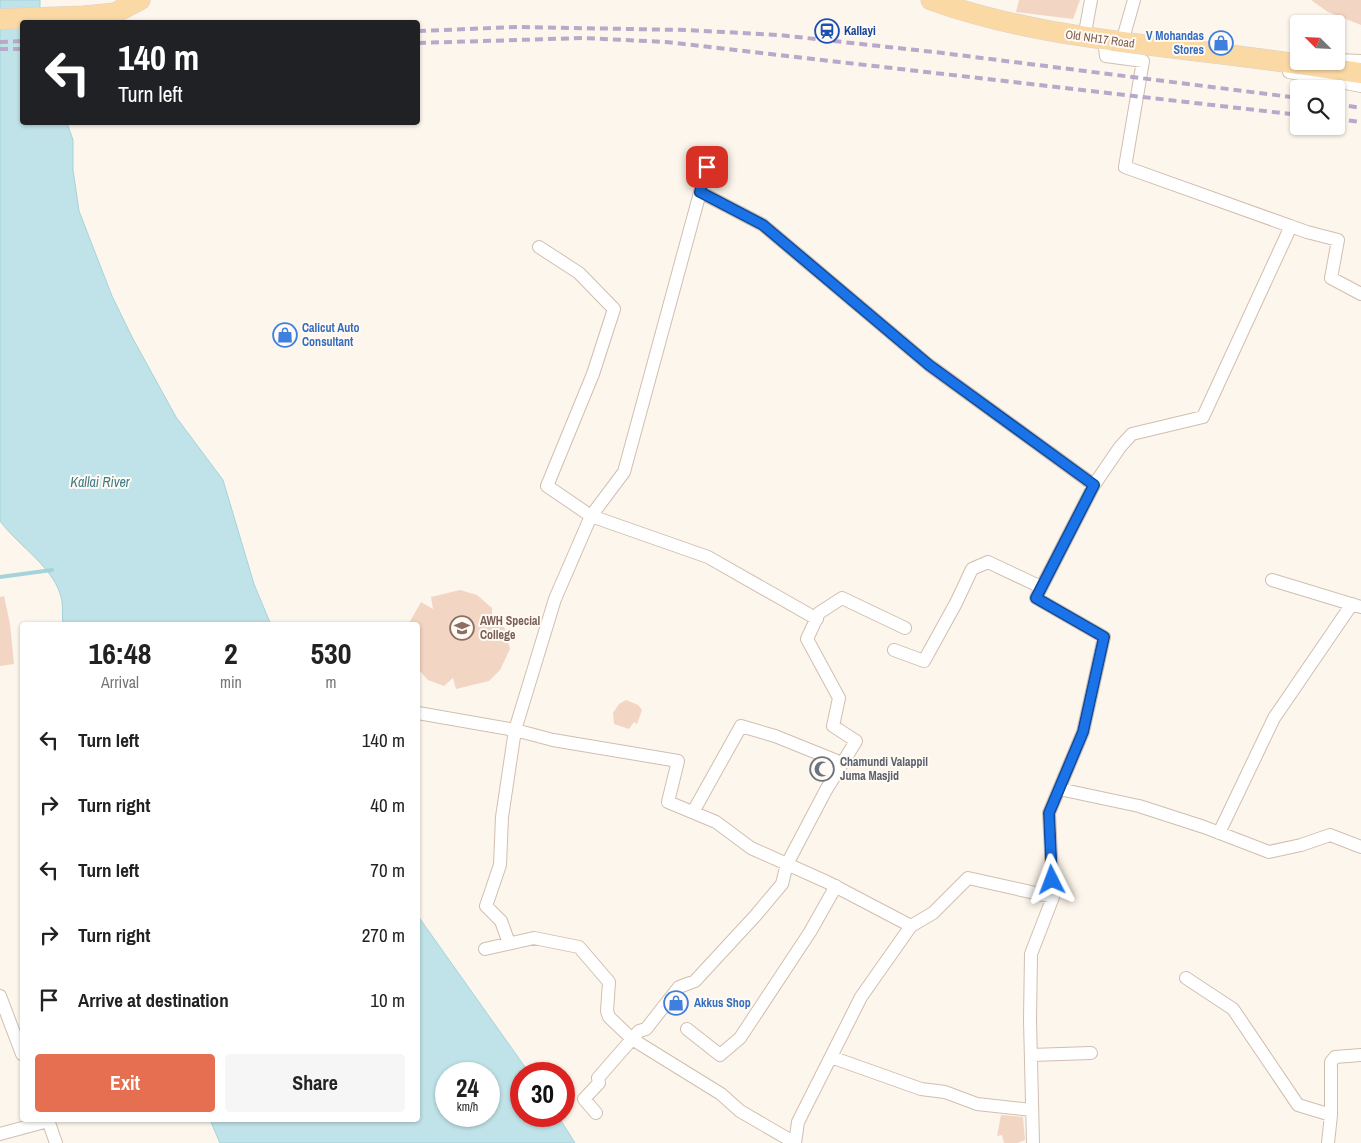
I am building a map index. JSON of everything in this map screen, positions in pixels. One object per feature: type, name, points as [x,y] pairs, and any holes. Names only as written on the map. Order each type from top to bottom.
[{"type":"main road","points":[[0,19],[116,13],[140,0]]},
{"type":"main road","name":"Old NH17 Road","points":[[931,0],[967,13],[1084,38],[1290,60]]},
{"type":"main road","name":"Old NH17 Road","points":[[1345,67],[1361,73]]},
{"type":"street","points":[[1084,38],[1091,0]]},
{"type":"street","points":[[1134,0],[1106,56],[1143,61],[1125,167],[1291,226],[1338,240],[1331,278],[1361,294]]},
{"type":"street","points":[[1247,57],[1290,59]]},
{"type":"street","points":[[1247,57],[1261,65],[1361,86]]},
{"type":"street","points":[[1345,63],[1361,61]]},
{"type":"street","points":[[509,943],[501,921],[486,906],[500,864],[502,817],[515,730],[556,599],[591,516],[624,472],[707,167]]},
{"type":"street","points":[[700,192],[763,225],[929,365],[1094,485]]},
{"type":"street","points":[[1033,1143],[1031,954],[1053,897],[1049,813],[1083,732],[1104,637],[1036,598],[1094,485],[1120,447],[1132,434],[1203,417],[1291,226]]},
{"type":"street","points":[[539,247],[579,272],[614,309],[593,374],[548,486],[591,516],[708,558],[817,619]]},
{"type":"street","points":[[894,650],[924,661],[956,603],[972,569],[988,562],[1041,587]]},
{"type":"street","points":[[1219,833],[1274,718],[1356,605],[1272,580]]},
{"type":"street","points":[[596,1113],[584,1099],[599,1083],[598,1078],[632,1039],[640,1031],[646,1029],[679,987],[695,981],[782,884],[787,864],[856,741],[833,726],[839,698],[807,639],[819,613],[842,598],[905,628]]},
{"type":"street","points":[[420,713],[515,730],[553,740],[678,761],[668,802],[716,822],[751,848],[836,886],[911,926]]},
{"type":"street","points":[[692,812],[741,726],[775,736],[842,763]]},
{"type":"street","points":[[1059,789],[1139,806],[1269,852],[1301,845],[1330,835],[1361,847]]},
{"type":"street","points":[[485,949],[534,938],[579,947],[609,982],[607,1011],[609,1016],[632,1039],[721,1094],[740,1111],[795,1143],[798,1122],[861,997],[911,926],[933,913],[968,878],[1053,897]]},
{"type":"street","points":[[687,1029],[720,1055],[740,1038],[810,932],[836,886]]},
{"type":"street","points":[[1186,978],[1233,1009],[1298,1105],[1331,1115]]},
{"type":"street","points":[[0,996],[3,1011],[20,1049]]},
{"type":"street","points":[[1031,1055],[1091,1054]]},
{"type":"street","points":[[1328,1143],[1331,1115],[1331,1062],[1335,1057],[1361,1055]]},
{"type":"street","points":[[831,1057],[921,1089],[945,1092],[978,1104],[1032,1110]]},
{"type":"street","points":[[0,1134],[41,1122]]},
{"type":"street","points":[[49,1122],[56,1143]]},
{"type":"water","name":"Kallai River","points":[[0,0],[40,0],[40,20],[20,20],[20,125],[68,125],[73,140],[73,170],[79,211],[112,296],[176,417],[223,480],[254,584],[270,622],[63,622],[62,601],[52,578],[36,558],[0,521]]},
{"type":"water","points":[[420,919],[521,1062],[510,1062],[510,1127],[565,1127],[575,1143],[220,1143],[211,1122],[420,1122]]},
{"type":"building","points":[[1019,0],[1080,0],[1073,19],[1016,12]]},
{"type":"building","points":[[1311,0],[1361,0],[1361,25],[1345,19],[1345,15],[1336,15]]},
{"type":"building","points":[[460,590],[477,595],[492,608],[492,616],[505,629],[510,649],[500,670],[489,681],[456,689],[453,678],[444,686],[428,680],[420,671],[420,622],[410,622],[421,602],[433,609],[431,597]]},
{"type":"building","points":[[4,596],[10,624],[14,664],[0,666],[0,597]]},
{"type":"building","points":[[626,700],[638,705],[642,710],[637,724],[634,722],[629,729],[614,724],[613,713],[619,704]]},
{"type":"building","points":[[1001,1115],[1023,1117],[1025,1140],[1018,1143],[1004,1143],[1002,1135],[997,1136]]},
{"type":"waterway","points":[[0,577],[52,570]]},
{"type":"railway","points":[[420,31],[517,27],[686,30],[779,35],[934,52],[1290,97]]},
{"type":"railway","points":[[420,43],[584,38],[666,42],[1290,114]]},
{"type":"railway","points":[[0,42],[20,41]]},
{"type":"railway","points":[[0,49],[20,49]]},
{"type":"railway","points":[[1345,105],[1361,108]]},
{"type":"railway","points":[[1345,120],[1361,122]]},
{"type":"place","name":"Kallayi","points":[[827,31]]},
{"type":"place","name":"V Mohandas Stores","points":[[1221,43]]},
{"type":"place","name":"Calicut Auto Consultant","points":[[285,335]]},
{"type":"place","name":"AWH Special College","points":[[462,628]]},
{"type":"place","name":"Chamundi Valappil Juma Masjid","points":[[822,769]]},
{"type":"place","name":"Akkus Shop","points":[[676,1003]]},
{"type":"route","points":[[707,167],[700,192],[763,225],[929,365],[1094,485],[1036,598],[1104,637],[1083,732],[1049,813],[1052,880]]}]
